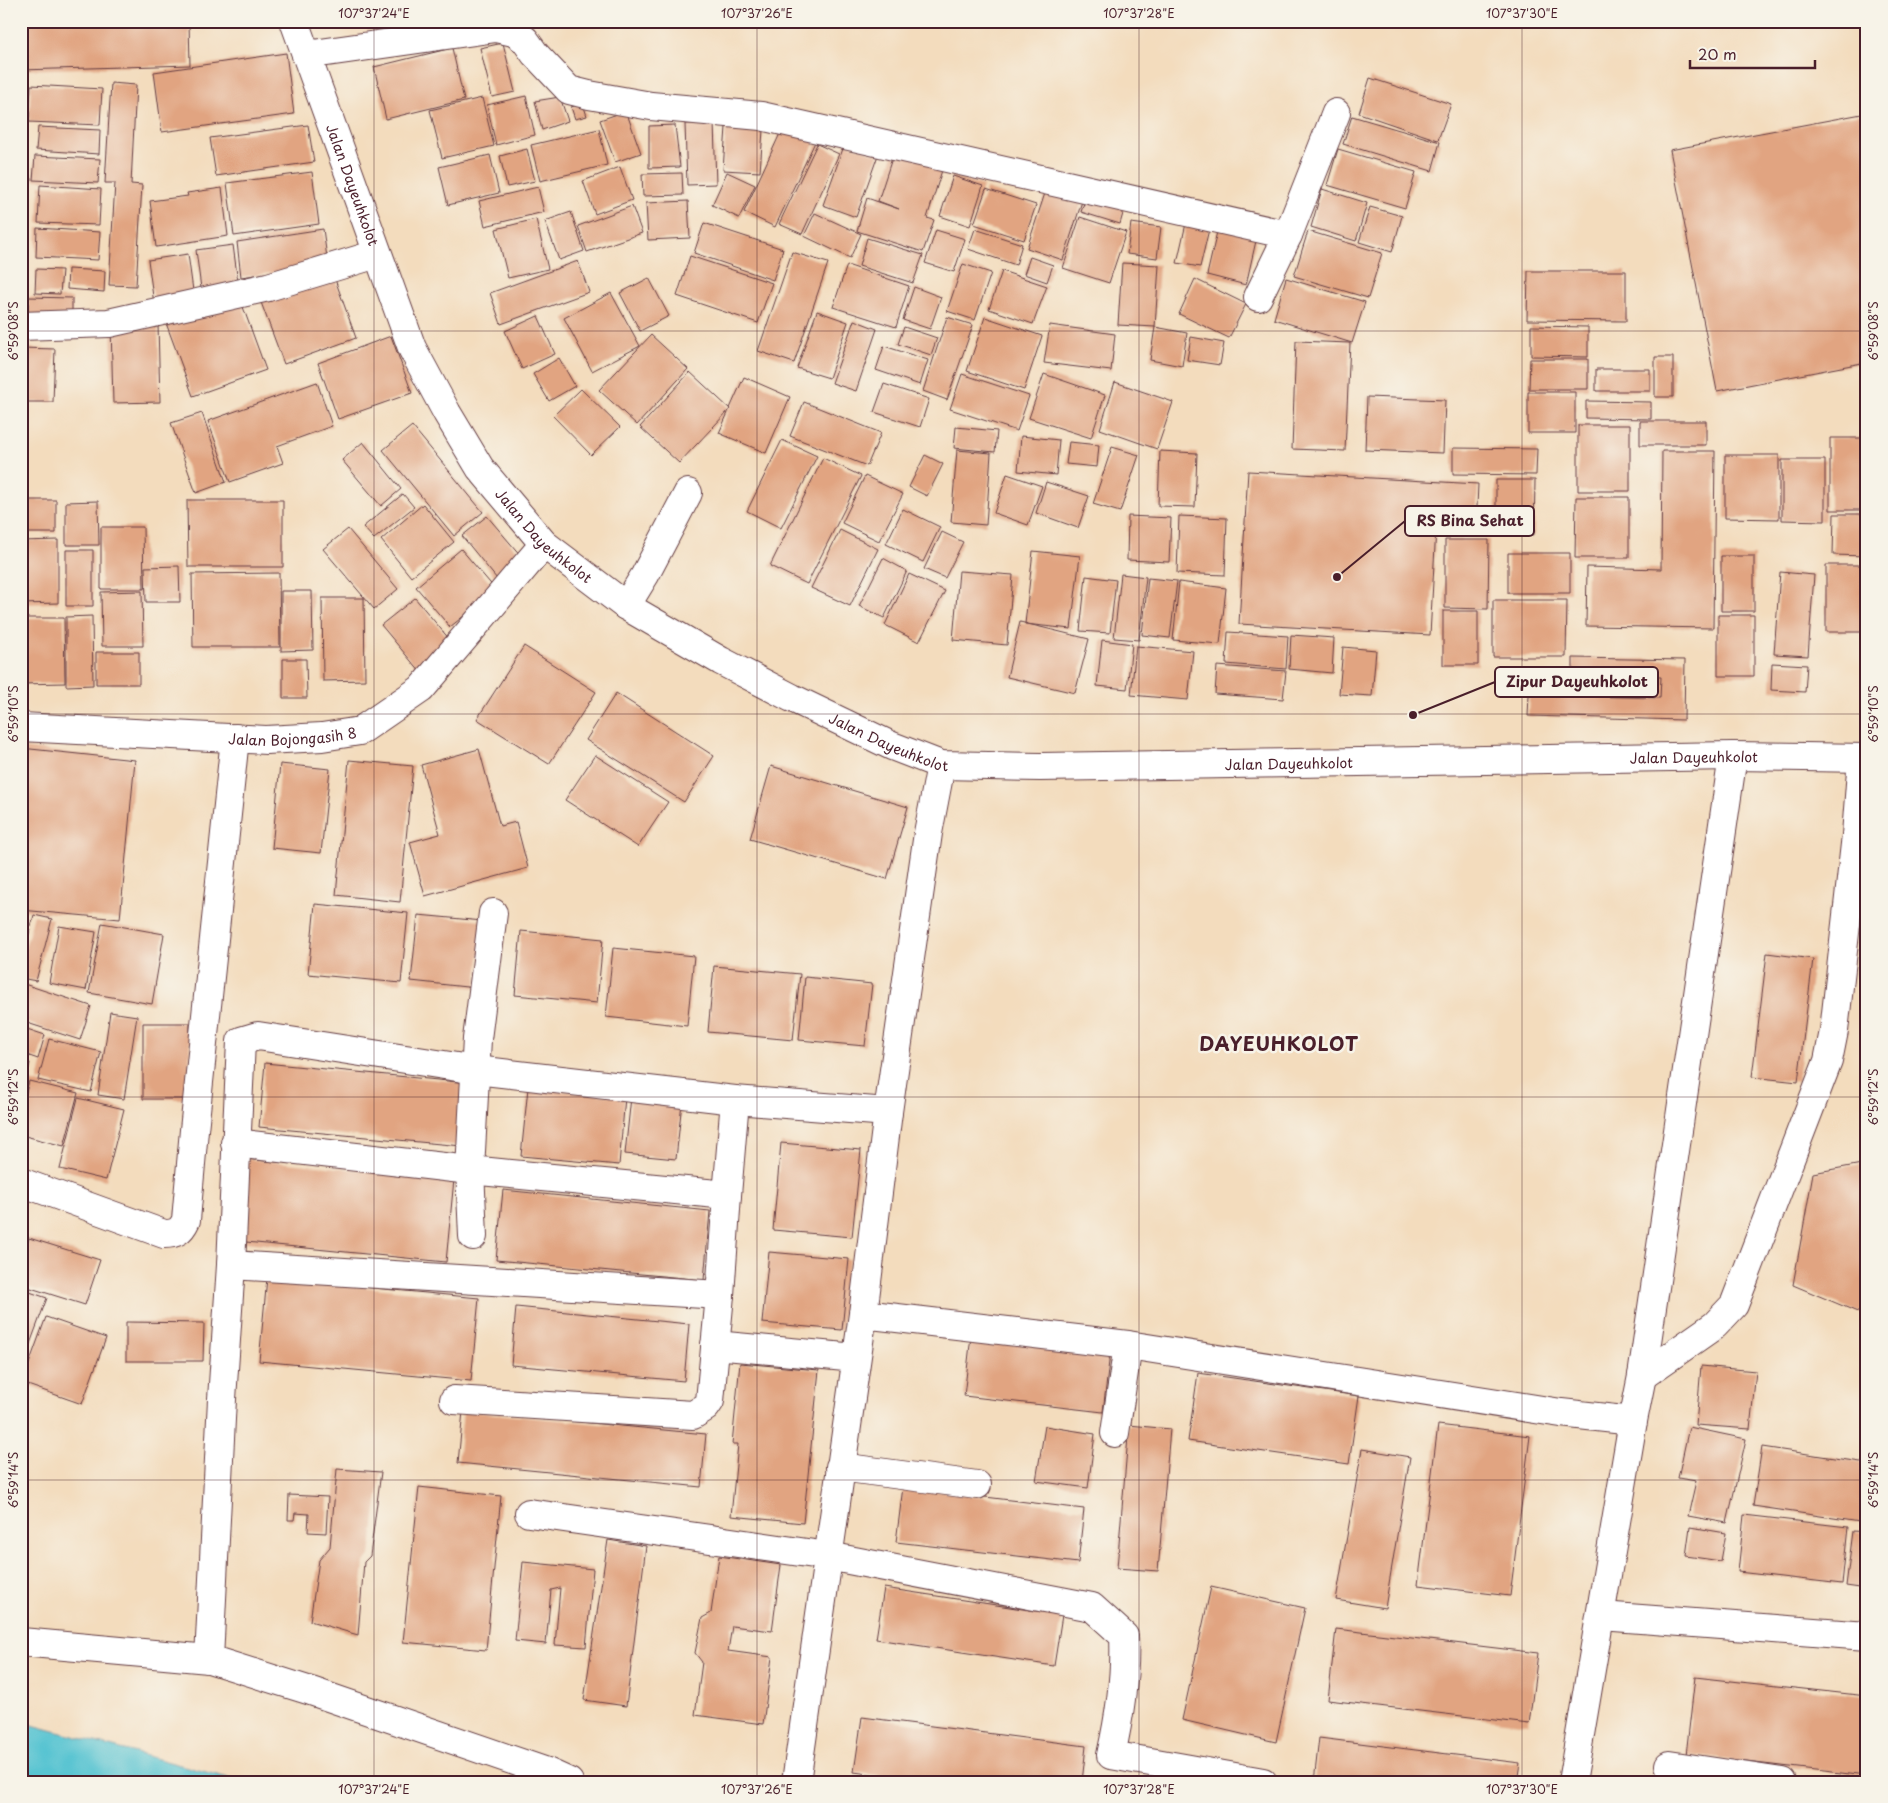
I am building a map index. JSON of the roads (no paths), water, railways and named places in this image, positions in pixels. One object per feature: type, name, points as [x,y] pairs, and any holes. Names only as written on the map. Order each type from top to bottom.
[{"type":"street","name":"Jalan Dayeuhkolot","points":[[294,21],[412,348],[447,413],[480,468],[544,544],[626,606],[722,661],[792,698],[892,746],[941,765],[1040,767],[1733,756],[1864,758]]},
{"type":"street","points":[[306,55],[496,28],[514,32],[525,40],[535,54],[569,90],[650,106],[761,116],[1288,235]]},
{"type":"street","points":[[1258,297],[1288,235],[1336,113]]},
{"type":"street","points":[[21,326],[108,323],[268,287],[377,254]]},
{"type":"street","points":[[626,606],[645,575],[688,494]]},
{"type":"street","name":"Jalan Bojongasih 8","points":[[21,727],[266,740],[322,738],[360,731],[420,689],[544,544]]},
{"type":"street","points":[[21,1182],[164,1234],[173,1234],[182,1230],[186,1220],[235,738]]},
{"type":"street","points":[[1572,1782],[1642,1376],[1733,756]]},
{"type":"street","points":[[1642,1376],[1715,1325],[1734,1305],[1828,1061],[1834,1031],[1864,758]]},
{"type":"street","points":[[796,1782],[863,1314],[888,1112],[928,833],[941,765]]},
{"type":"street","points":[[473,1236],[470,1170],[477,1039],[493,912]]},
{"type":"street","points":[[209,1659],[222,1399],[231,1265],[241,1041],[258,1036],[476,1070],[735,1100],[888,1112]]},
{"type":"street","points":[[454,1400],[692,1415],[706,1407],[710,1400],[720,1295],[735,1100]]},
{"type":"street","points":[[235,1143],[470,1170],[727,1195]]},
{"type":"street","points":[[231,1265],[720,1295]]},
{"type":"street","points":[[863,1314],[1128,1345],[1561,1413],[1633,1421]]},
{"type":"street","points":[[715,1345],[856,1358]]},
{"type":"street","points":[[1115,1433],[1128,1345]]},
{"type":"street","points":[[840,1467],[977,1485]]},
{"type":"street","points":[[529,1513],[828,1556],[1092,1607],[1124,1636],[1126,1670],[1118,1728],[1111,1755],[1263,1782]]},
{"type":"street","points":[[1601,1616],[1867,1636]]},
{"type":"street","points":[[21,1642],[209,1659],[311,1691],[546,1772],[569,1782]]},
{"type":"street","points":[[1669,1765],[1782,1782]]},
{"type":"water","points":[[21,1722],[243,1782],[21,1782]]},
{"type":"place","name":"RS Bina Sehat","points":[[1337,577]]},
{"type":"place","name":"Zipur Dayeuhkolot","points":[[1413,715]]},
{"type":"district","name":"DAYEUHKOLOT","points":[[1279,1043]]}]
